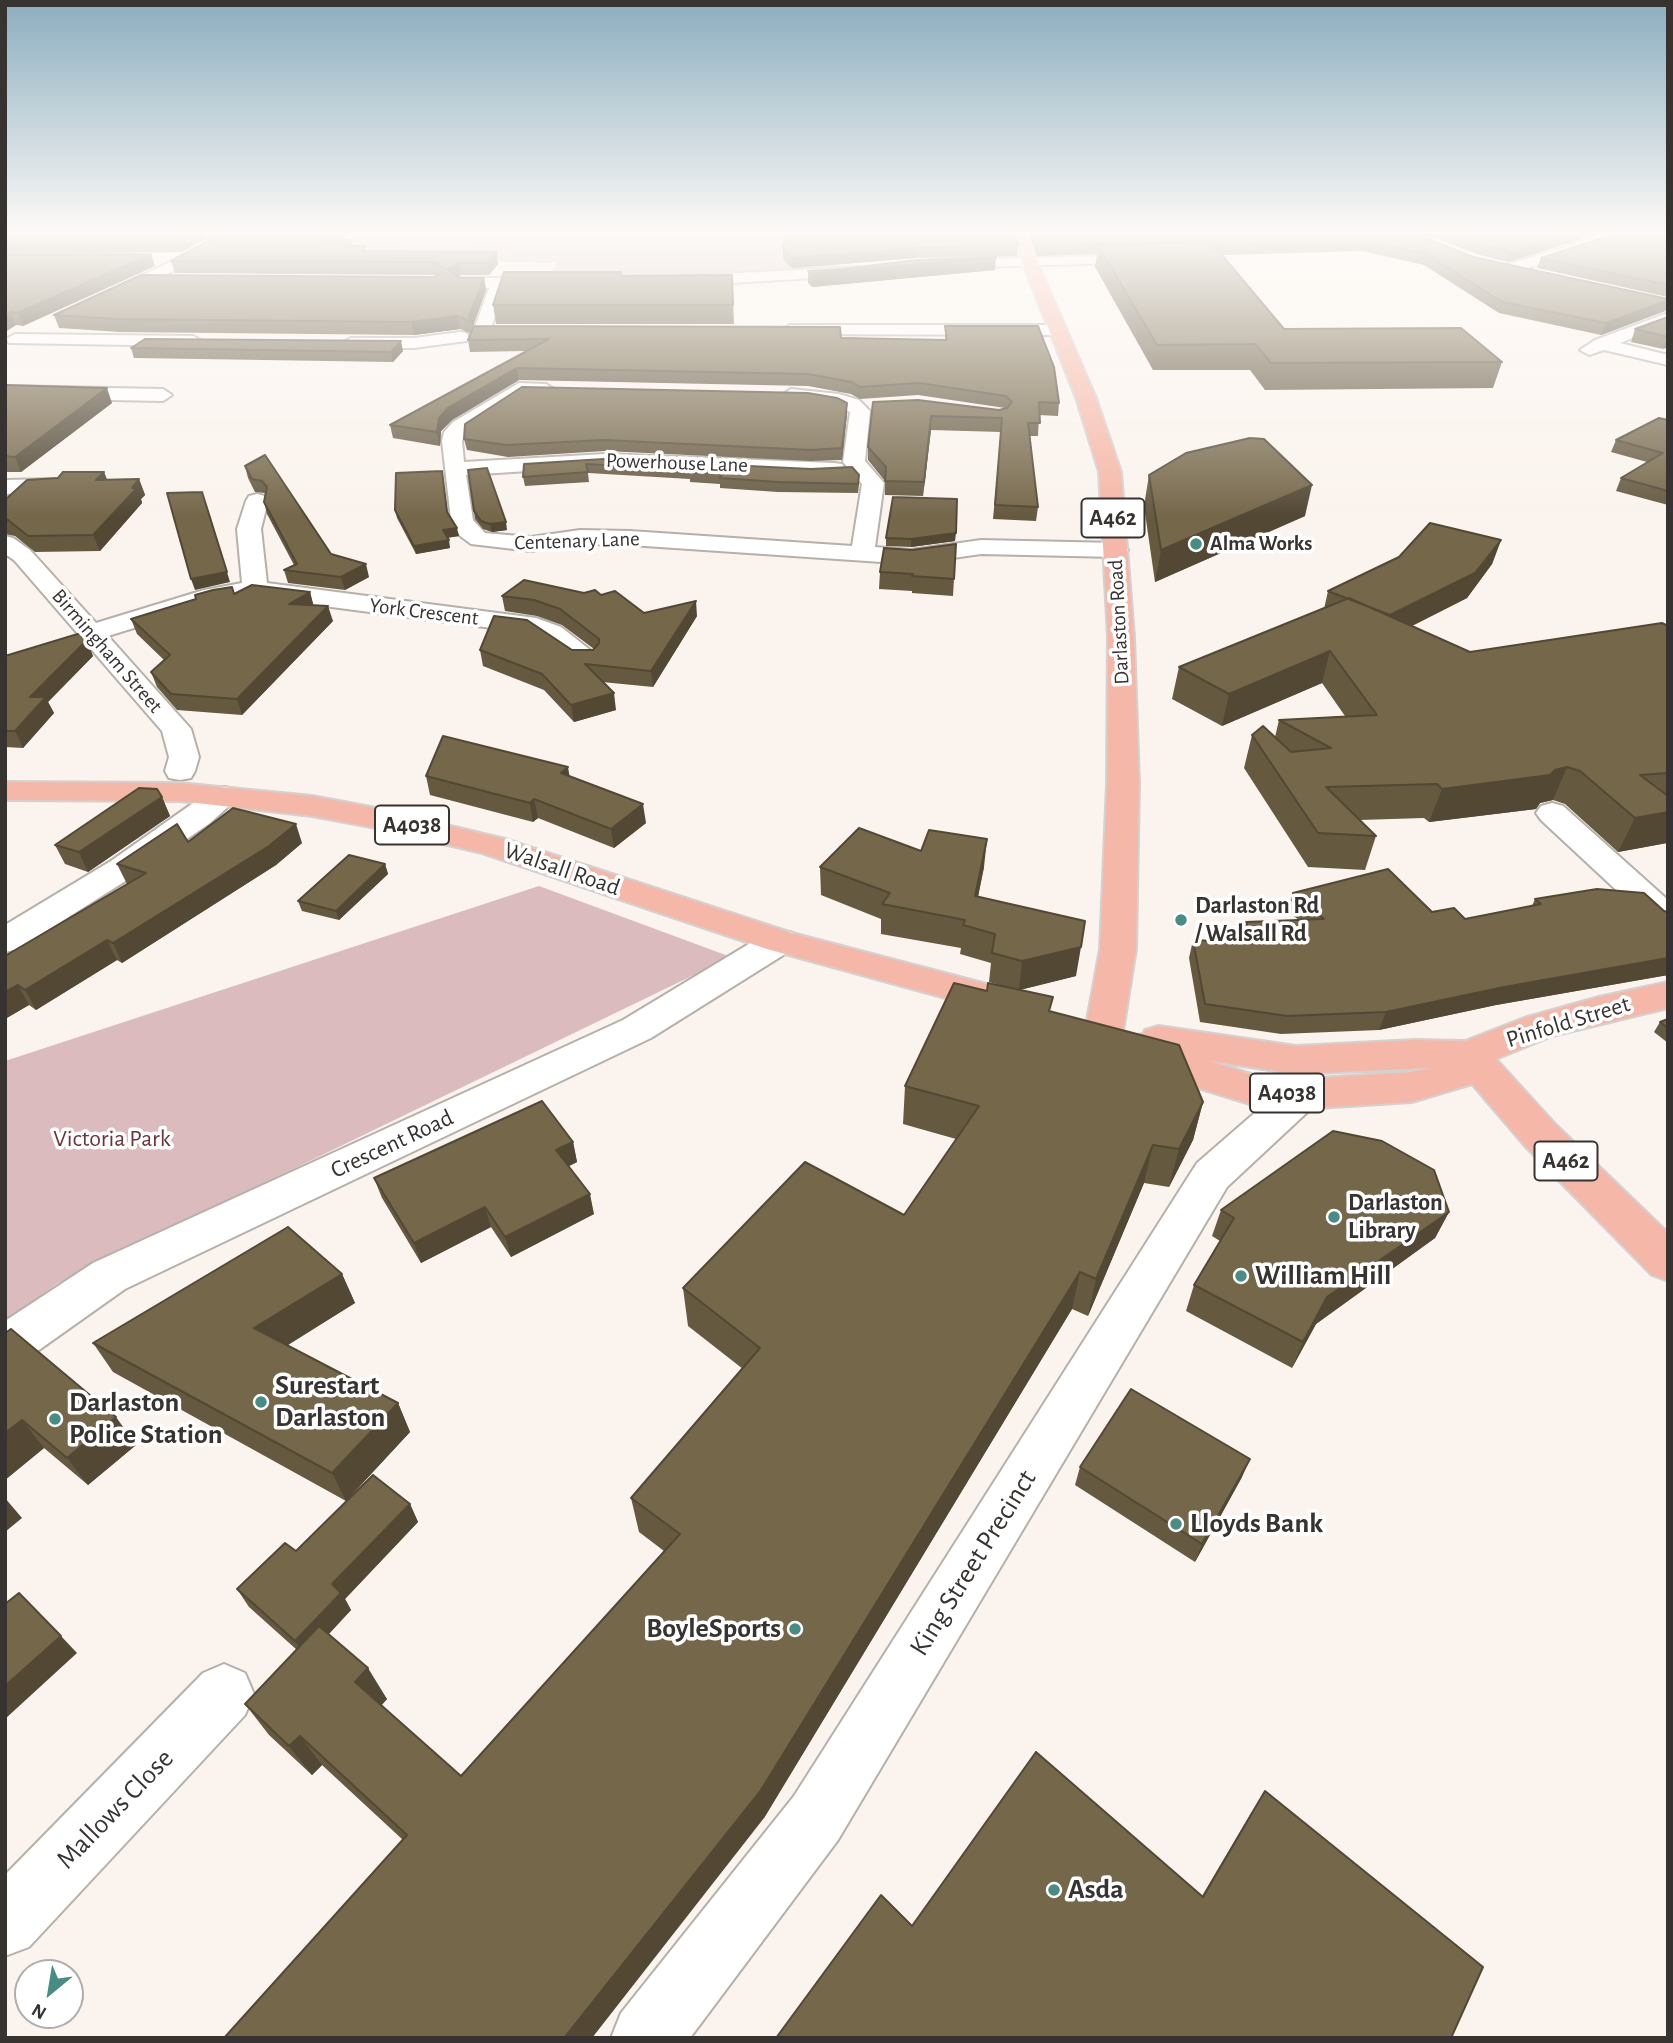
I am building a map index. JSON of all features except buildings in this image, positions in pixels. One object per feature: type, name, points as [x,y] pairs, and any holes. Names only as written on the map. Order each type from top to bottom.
[{"type":"main road","name":"Darlaston Road","points":[[1057,326],[1104,446],[1111,472],[1122,673],[1124,784],[1118,949],[1069,1019]]},
{"type":"main road","name":"Walsall Road","points":[[5,791],[180,792],[224,796],[312,806],[439,831],[780,941],[1069,1019]]},
{"type":"main road","name":"Pinfold Street","points":[[1469,1055],[1550,1024],[1668,995]]},
{"type":"main road","name":"A4038","points":[[1069,1019],[1296,1060],[1415,1054],[1469,1055]]},
{"type":"main road","name":"A4038","points":[[1069,1019],[1212,1078],[1260,1092],[1302,1094],[1412,1087],[1456,1076],[1469,1055]]},
{"type":"main road","name":"A462","points":[[1469,1055],[1540,1135],[1668,1262]]},
{"type":"street","points":[[10,342],[42,326]]},
{"type":"street","points":[[483,326],[484,332],[550,333]]},
{"type":"street","points":[[1647,326],[1595,347],[1668,360]]},
{"type":"street","points":[[776,327],[1059,330]]},
{"type":"street","points":[[332,342],[414,344],[460,337]]},
{"type":"street","points":[[10,342],[208,341]]},
{"type":"street","name":"Centenary Lane","points":[[560,390],[519,389],[460,426],[452,441],[457,495],[467,530],[473,536],[488,542],[531,544],[580,537],[608,537],[862,555],[911,556],[981,547],[1116,550]]},
{"type":"street","points":[[5,392],[163,395]]},
{"type":"street","points":[[767,395],[832,398],[857,408],[880,405]]},
{"type":"street","points":[[857,408],[861,415],[854,462],[873,483],[862,555]]},
{"type":"street","name":"Powerhouse Lane","points":[[456,469],[605,460],[811,470],[857,467]]},
{"type":"street","points":[[5,487],[56,486]]},
{"type":"street","points":[[255,589],[249,529],[257,501]]},
{"type":"street","name":"Birmingham Street","points":[[5,543],[22,555],[176,729],[184,757],[180,771]]},
{"type":"street","name":"York Crescent","points":[[92,633],[213,595],[255,589],[536,626],[585,657]]},
{"type":"street","points":[[5,941],[122,868],[224,796]]},
{"type":"street","points":[[1552,813],[1668,919]]},
{"type":"street","name":"Crescent Road","points":[[5,1346],[109,1276],[637,1029],[780,941]]},
{"type":"street","name":"King Street Precinct","points":[[646,2038],[816,1818],[1212,1175],[1302,1094]]},
{"type":"street","name":"Mallows Close","points":[[5,1923],[224,1694]]},
{"type":"green space","name":"Victoria Park","points":[[539,886],[731,957],[58,1283],[5,1321],[5,1061]]},
{"type":"place","name":"Alma Works","points":[[1196,544]]},
{"type":"place","name":"Darlaston Rd / Walsall Rd","points":[[1181,920]]},
{"type":"place","name":"Darlaston Library","points":[[1334,1217]]},
{"type":"place","name":"William Hill","points":[[1241,1276]]},
{"type":"place","name":"Surestart Darlaston","points":[[261,1402]]},
{"type":"place","name":"Darlaston Police Station","points":[[55,1419]]},
{"type":"place","name":"Lloyds Bank","points":[[1176,1524]]},
{"type":"place","name":"BoyleSports","points":[[795,1629]]},
{"type":"place","name":"Asda","points":[[1054,1890]]}]
